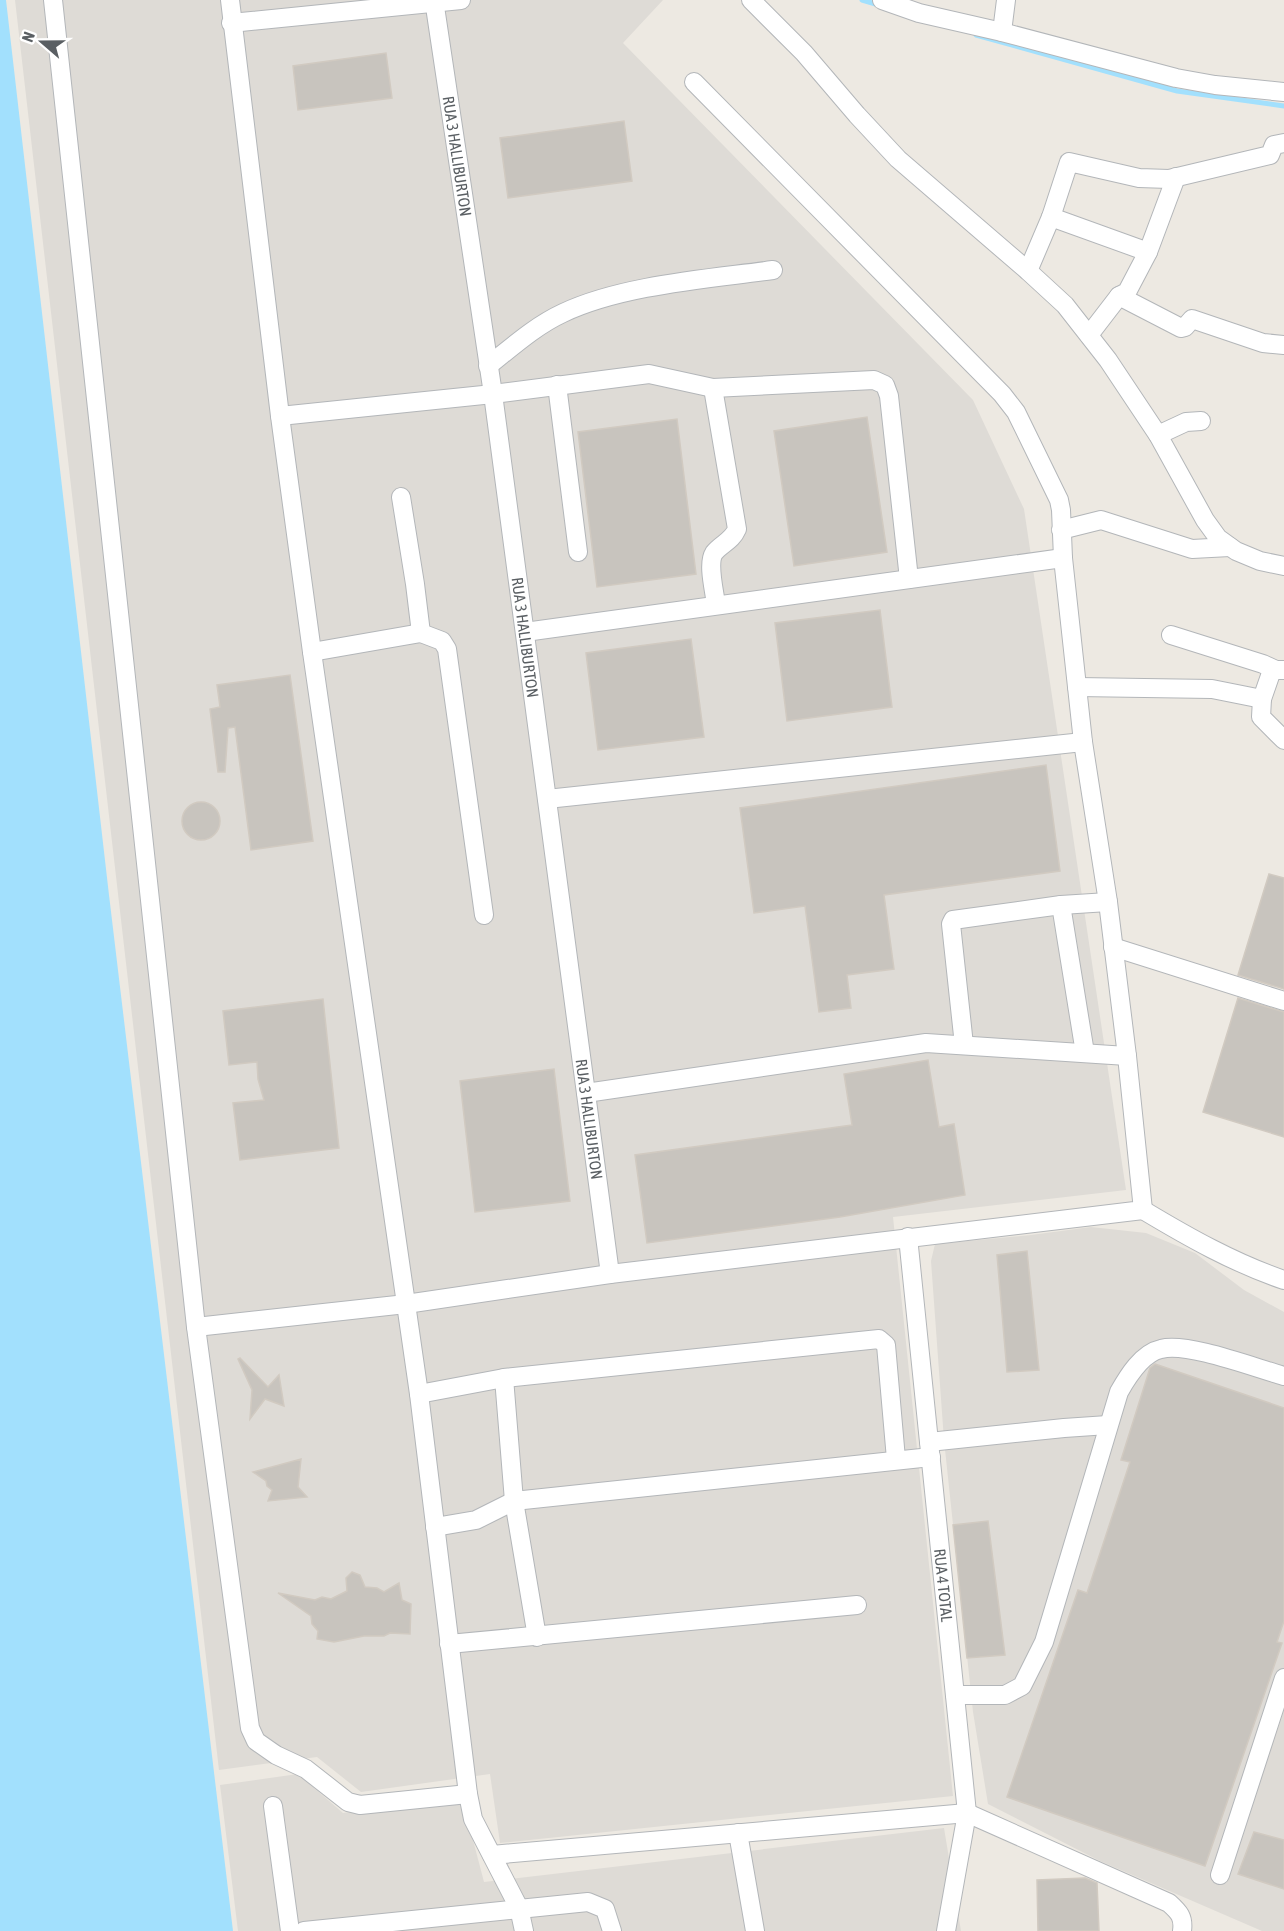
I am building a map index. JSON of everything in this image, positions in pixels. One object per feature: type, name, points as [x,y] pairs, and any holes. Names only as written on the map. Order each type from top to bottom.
[{"type":"street","points":[[53,0],[196,1327],[250,1728],[256,1741],[276,1755],[306,1769],[348,1802],[360,1805],[468,1794]]},
{"type":"street","points":[[230,0],[280,416],[419,1394],[468,1794],[473,1819],[519,1908],[524,1931]]},
{"type":"street","points":[[231,22],[461,0]]},
{"type":"street","points":[[751,0],[804,53],[898,159],[1065,305],[1108,360],[1158,435],[1205,520],[1218,538],[1230,547],[1260,561],[1284,566]]},
{"type":"street","points":[[882,0],[919,13],[1002,32],[1176,78],[1215,85],[1284,92]]},
{"type":"street","points":[[1002,32],[1006,0]]},
{"type":"street","name":"RUA 3 HALLIBURTON","points":[[434,1],[493,394],[610,1274]]},
{"type":"street","points":[[694,82],[1002,394],[1016,412],[1059,500],[1083,742],[1108,902],[1143,1210]]},
{"type":"street","points":[[1028,271],[1051,217],[1069,162],[1138,178],[1169,179],[1270,155],[1274,145],[1284,143]]},
{"type":"street","points":[[1089,335],[1119,296],[1127,292],[1148,252],[1176,177]]},
{"type":"street","points":[[1051,217],[1148,252]]},
{"type":"street","points":[[488,366],[531,331],[563,313],[602,298],[679,283],[773,270]]},
{"type":"street","points":[[1119,296],[1181,328],[1192,319],[1263,343],[1284,345]]},
{"type":"street","points":[[280,416],[493,394],[649,374],[713,388],[874,380],[885,385],[889,396],[909,579]]},
{"type":"street","points":[[557,385],[578,552]]},
{"type":"street","points":[[713,388],[737,529],[734,536],[714,553],[711,561],[716,605]]},
{"type":"street","points":[[1158,435],[1186,422],[1201,421]]},
{"type":"street","points":[[401,496],[421,633]]},
{"type":"street","points":[[1061,530],[1101,520],[1192,549],[1230,547]]},
{"type":"street","points":[[525,632],[1063,558]]},
{"type":"street","points":[[312,652],[421,633],[442,641],[447,649],[484,915]]},
{"type":"street","points":[[1171,635],[1280,670]]},
{"type":"street","points":[[1280,670],[1270,673],[1262,699],[1261,717],[1284,740]]},
{"type":"street","points":[[1077,687],[1212,689],[1262,699]]},
{"type":"street","points":[[547,799],[1083,742]]},
{"type":"street","points":[[964,1045],[951,924],[953,920],[1061,905],[1108,902]]},
{"type":"street","points":[[1061,905],[1085,1053]]},
{"type":"street","points":[[1113,947],[1284,1000]]},
{"type":"street","points":[[586,1093],[926,1043],[1127,1056]]},
{"type":"street","points":[[196,1327],[406,1304],[610,1274],[1143,1210],[1255,1271],[1284,1280]]},
{"type":"street","name":"RUA 4 TOTAL","points":[[908,1237],[967,1813],[946,1931]]},
{"type":"street","points":[[419,1394],[504,1378],[879,1339],[886,1345],[897,1459]]},
{"type":"street","points":[[955,1695],[1005,1695],[1022,1686],[1044,1642],[1119,1392],[1129,1375],[1143,1360],[1160,1349],[1187,1348],[1284,1376]]},
{"type":"street","points":[[504,1378],[514,1501],[537,1637]]},
{"type":"street","points":[[435,1527],[476,1520],[514,1501],[897,1459],[930,1449],[1064,1428],[1108,1425]]},
{"type":"street","points":[[449,1644],[857,1605]]},
{"type":"street","points":[[1220,1875],[1284,1677]]},
{"type":"street","points":[[273,1806],[290,1931]]},
{"type":"street","points":[[492,1855],[967,1813],[1169,1903],[1181,1913],[1182,1931]]},
{"type":"street","points":[[738,1833],[755,1931]]},
{"type":"street","points":[[304,1931],[588,1902],[605,1909],[612,1931]]},
{"type":"shaded area","points":[[15,0],[663,0],[623,43],[973,400],[1024,509],[1126,1190],[893,1217],[953,1796],[500,1843],[490,1774],[361,1792],[317,1757],[219,1770]]},
{"type":"shaded area","points":[[1091,1227],[1146,1233],[1195,1253],[1244,1290],[1284,1312],[1284,1931],[1262,1931],[1100,1861],[988,1804],[973,1712],[944,1440],[931,1261],[935,1244]]},
{"type":"shaded area","points":[[298,1774],[343,1813],[462,1798],[484,1882],[944,1828],[961,1931],[238,1931],[220,1785]]},
{"type":"water","points":[[0,0],[6,0],[109,895],[233,1931],[0,1931]]},
{"type":"building","points":[[386,53],[392,98],[298,110],[293,66]]},
{"type":"building","points":[[624,121],[632,181],[508,198],[500,138]]},
{"type":"building","points":[[867,417],[887,552],[794,566],[774,431]]},
{"type":"building","points":[[677,419],[696,574],[597,587],[578,432]]},
{"type":"building","points":[[880,610],[892,707],[787,721],[775,623]]},
{"type":"building","points":[[691,639],[704,737],[598,750],[586,653]]},
{"type":"building","points":[[290,675],[313,841],[251,850],[235,727],[228,728],[225,772],[218,772],[210,709],[220,707],[217,685]]},
{"type":"building","points":[[1046,765],[1060,871],[884,895],[894,969],[847,975],[851,1008],[819,1012],[805,906],[754,913],[740,808]]},
{"type":"building","points":[[201,802],[215,807],[220,821],[215,835],[201,840],[187,835],[182,821],[187,807]]},
{"type":"building","points":[[1269,874],[1284,878],[1284,989],[1238,975]]},
{"type":"building","points":[[1238,998],[1284,1012],[1284,1137],[1203,1112]]},
{"type":"building","points":[[323,999],[339,1148],[240,1160],[233,1103],[264,1100],[258,1079],[257,1062],[229,1065],[223,1011]]},
{"type":"building","points":[[928,1060],[939,1127],[954,1124],[965,1195],[840,1217],[647,1243],[635,1155],[852,1125],[844,1074]]},
{"type":"building","points":[[554,1069],[570,1201],[475,1212],[460,1081]]},
{"type":"building","points":[[1027,1251],[1039,1370],[1007,1372],[997,1255]]},
{"type":"building","points":[[240,1358],[268,1387],[279,1375],[284,1406],[265,1399],[250,1419],[252,1390],[238,1359]]},
{"type":"building","points":[[1155,1364],[1284,1408],[1284,1621],[1277,1642],[1282,1643],[1205,1866],[1007,1797],[1078,1590],[1087,1593],[1130,1462],[1121,1460],[1150,1368]]},
{"type":"building","points":[[301,1459],[298,1487],[307,1497],[268,1501],[272,1490],[267,1486],[266,1481],[253,1472]]},
{"type":"building","points":[[988,1521],[1005,1655],[967,1658],[953,1525]]},
{"type":"building","points":[[352,1572],[360,1575],[365,1587],[377,1588],[384,1592],[399,1583],[402,1600],[411,1604],[410,1634],[390,1633],[384,1636],[364,1636],[334,1642],[317,1639],[318,1631],[312,1624],[311,1616],[278,1593],[315,1600],[322,1597],[331,1599],[347,1591],[346,1578]]},
{"type":"building","points":[[1254,1832],[1284,1840],[1284,1889],[1238,1874]]},
{"type":"building","points":[[1085,1878],[1097,1883],[1099,1931],[1038,1931],[1037,1880]]},
{"type":"waterway","points":[[862,0],[879,5]]},
{"type":"waterway","points":[[976,35],[1177,91],[1284,106]]}]
